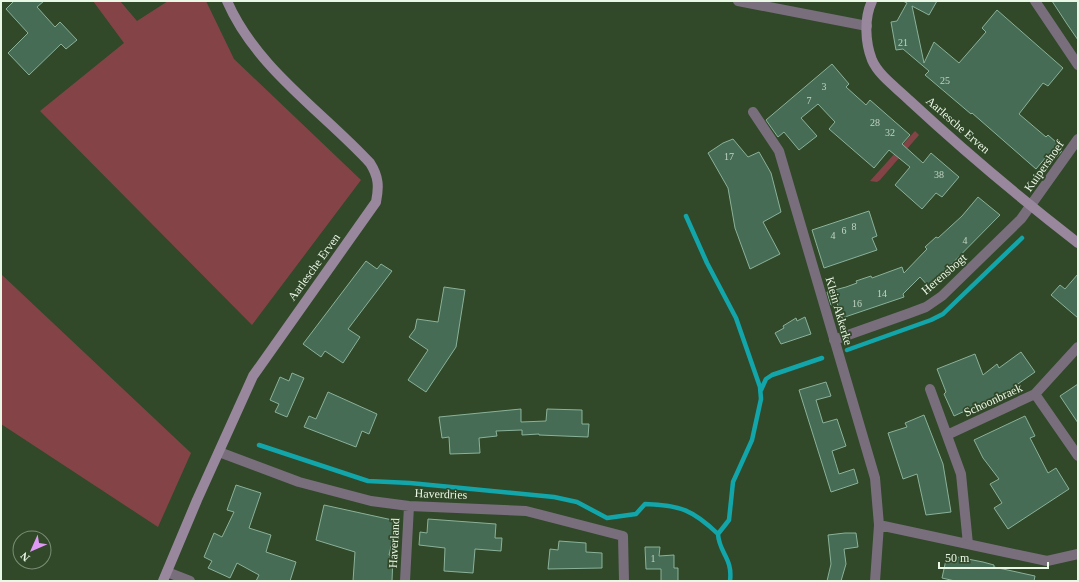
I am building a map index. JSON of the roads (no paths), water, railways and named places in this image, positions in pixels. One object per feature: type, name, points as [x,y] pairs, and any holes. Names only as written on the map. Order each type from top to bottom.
[{"type":"street","name":"Aarlesche Erven","points":[[165,576],[253,376],[376,202],[379,184],[375,171],[370,163],[317,112],[252,44],[227,1]]},
{"type":"street","points":[[738,1],[867,26]]},
{"type":"street","name":"Aarlesche Erven","points":[[872,1],[866,32],[872,60],[880,72],[936,124],[1032,207],[1078,243]]},
{"type":"street","points":[[1035,1],[1078,65]]},
{"type":"street","name":"Klein Akkerke","points":[[753,112],[779,151],[875,478],[879,525],[875,581]]},
{"type":"street","name":"Kuipershoef","points":[[1032,207],[1078,140]]},
{"type":"street","name":"Herensbogt","points":[[834,340],[926,307],[942,296],[1032,207]]},
{"type":"street","name":"Schoonbraek","points":[[947,435],[1035,394],[1078,347]]},
{"type":"street","points":[[930,389],[961,474],[968,544]]},
{"type":"street","points":[[1035,394],[1078,456]]},
{"type":"street","name":"Haverdries","points":[[219,452],[299,482],[371,501],[409,506],[526,511],[623,536],[624,581]]},
{"type":"street","name":"Haverland","points":[[405,581],[409,506]]},
{"type":"street","points":[[879,525],[1047,561],[1078,554]]},
{"type":"street","points":[[165,576],[190,581]]},
{"type":"waterway","points":[[686,216],[707,263],[736,318],[760,387],[761,399],[752,440],[733,482],[729,520],[718,534],[719,541],[730,567],[730,581]]},
{"type":"waterway","points":[[847,350],[931,320],[943,314],[1022,238]]},
{"type":"waterway","points":[[761,390],[766,379],[772,375],[822,358]]},
{"type":"waterway","points":[[259,445],[368,481],[410,483],[554,497],[577,502],[607,518],[636,514],[645,504],[668,506],[685,510],[693,514],[718,534]]}]
